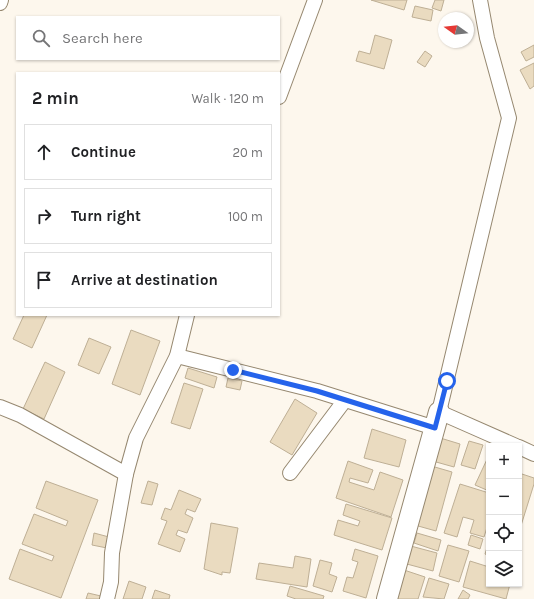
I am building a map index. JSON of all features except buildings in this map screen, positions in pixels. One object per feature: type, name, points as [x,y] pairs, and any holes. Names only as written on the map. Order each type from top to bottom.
[{"type":"street","points":[[280,94],[315,0]]},
{"type":"street","points":[[387,599],[437,420],[509,118],[487,38],[480,0]]},
{"type":"street","points":[[107,599],[111,582],[112,553],[126,474],[136,438],[176,356],[187,316]]},
{"type":"street","points":[[176,356],[345,400],[437,420],[507,443]]},
{"type":"street","points":[[290,473],[345,400]]},
{"type":"street","points":[[0,407],[20,416],[126,474]]},
{"type":"street","points":[[522,448],[534,454]]},
{"type":"route","points":[[233,370],[317,391],[435,428],[447,381]]}]
